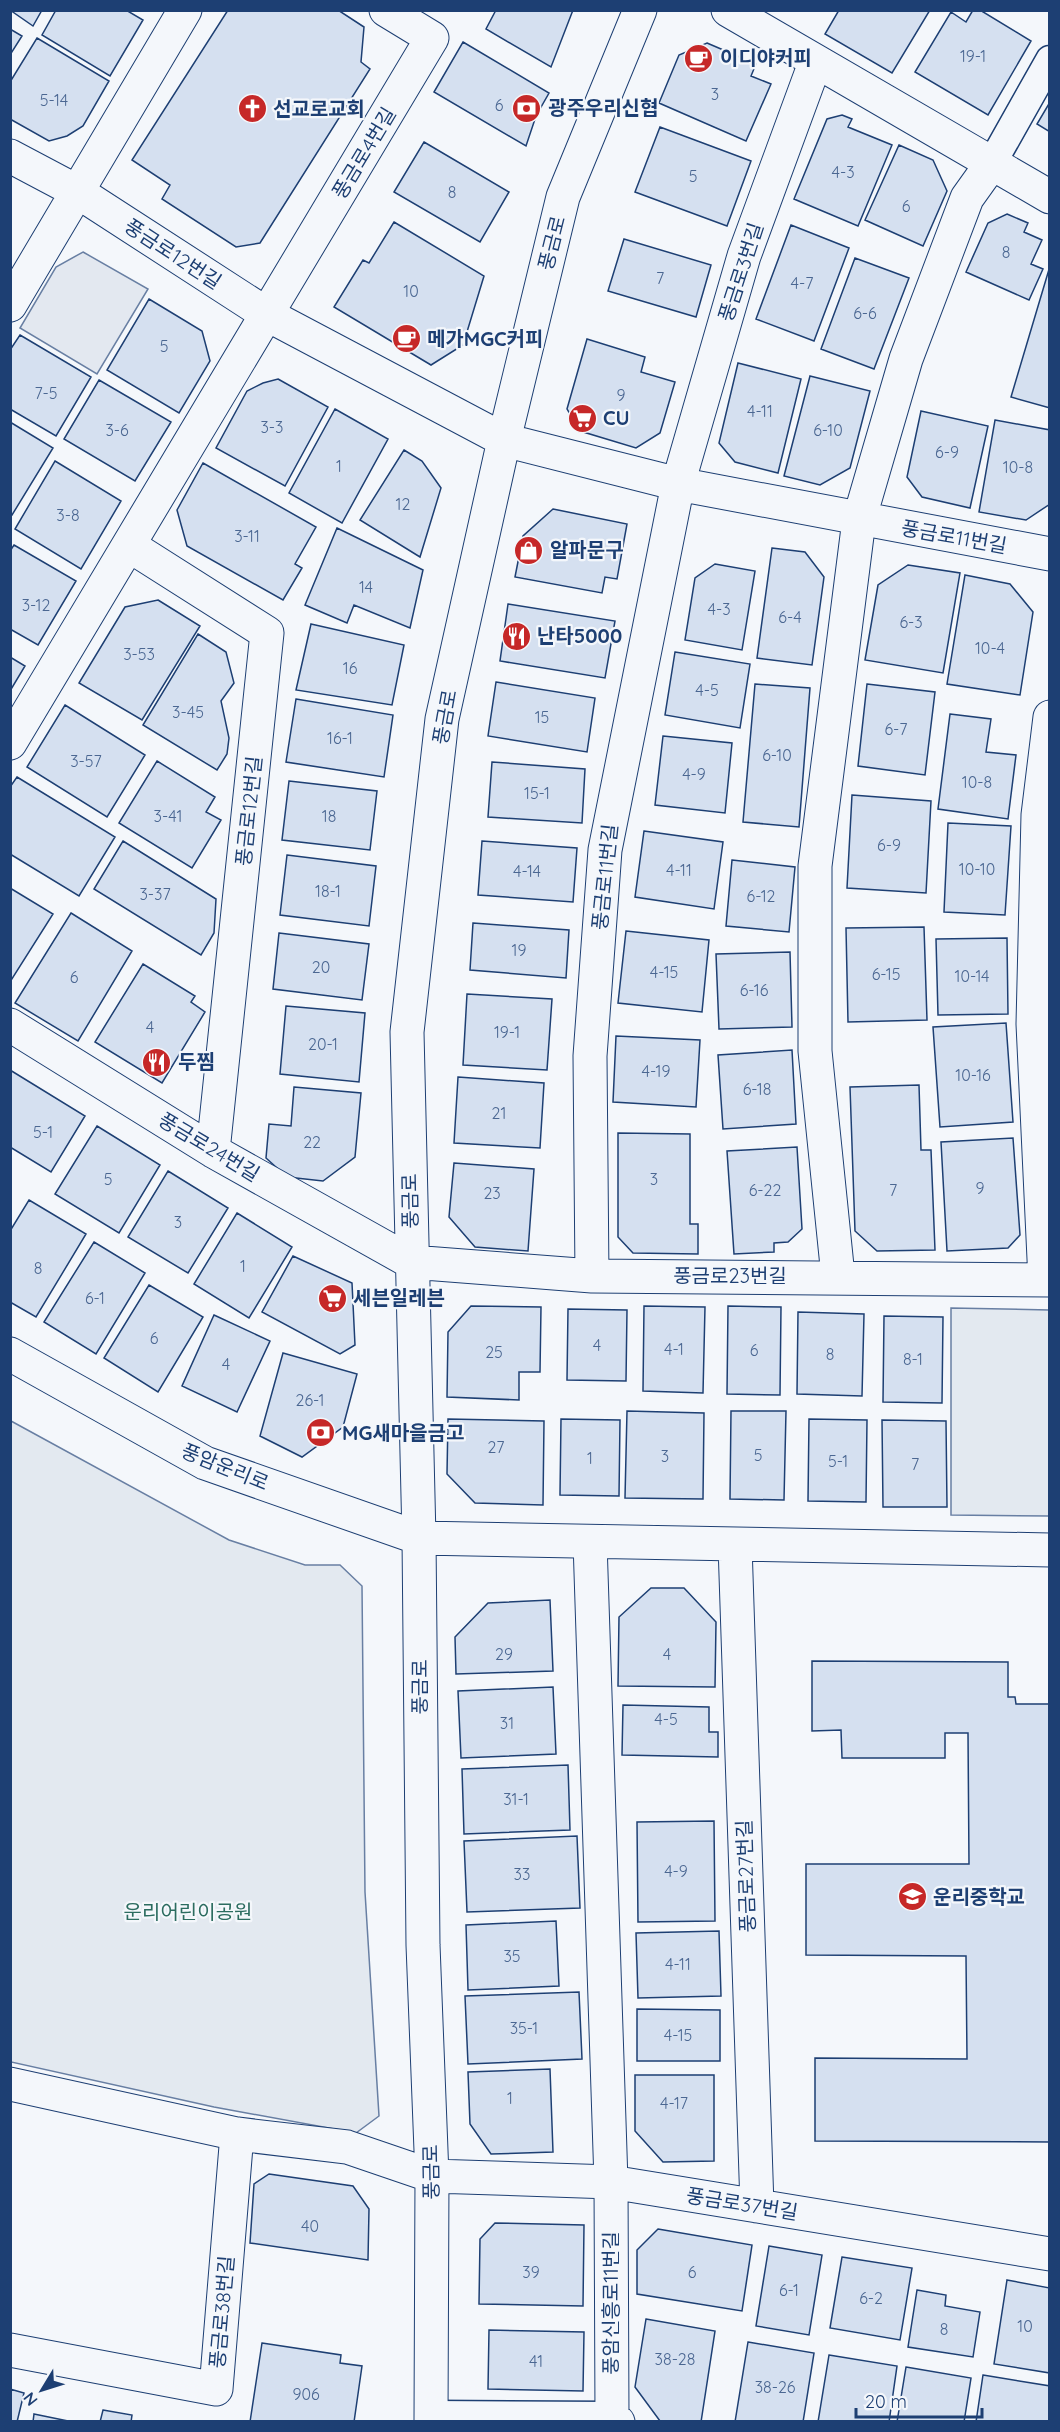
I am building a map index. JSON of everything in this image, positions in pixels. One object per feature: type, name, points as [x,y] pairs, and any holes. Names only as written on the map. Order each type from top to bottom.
[{"type":"street","points":[[10,305],[185,10]]},
{"type":"street","name":"풍금로4번길","points":[[268,315],[432,38],[386,10]]},
{"type":"street","name":"풍금로","points":[[431,2418],[432,2176],[423,1945],[419,1538],[407,1032],[442,719],[504,440],[563,197],[640,10]]},
{"type":"street","points":[[728,10],[815,63],[1050,197]]},
{"type":"street","points":[[838,1276],[815,1052],[815,866],[859,520],[906,358],[967,198],[992,163],[1050,60]]},
{"type":"street","name":"풍금로3번길","points":[[678,484],[744,256],[815,63]]},
{"type":"street","name":"풍금로12번길","points":[[10,156],[78,192],[268,315],[504,440]]},
{"type":"street","points":[[10,743],[268,315]]},
{"type":"street","name":"풍금로11번길","points":[[504,440],[678,484],[859,520],[1050,554]]},
{"type":"street","name":"풍금로11번길","points":[[592,1276],[590,1056],[604,850],[678,484]]},
{"type":"street","name":"풍금로12번길","points":[[130,546],[267,633],[213,1150]]},
{"type":"street","points":[[1047,1280],[1033,1024],[1038,816],[1050,717]]},
{"type":"street","name":"풍금로24번길","points":[[10,1025],[213,1150],[411,1262]]},
{"type":"street","name":"풍금로23번길","points":[[411,1262],[592,1276],[838,1276],[1047,1280]]},
{"type":"street","name":"풍암운리로","points":[[10,1354],[205,1463],[419,1538]]},
{"type":"street","points":[[419,1538],[1050,1550]]},
{"type":"street","points":[[590,1542],[611,2182]]},
{"type":"street","name":"풍금로27번길","points":[[735,1545],[757,2206]]},
{"type":"street","points":[[10,2084],[237,2134],[347,2147],[432,2176]]},
{"type":"street","name":"풍금로38번길","points":[[10,2350],[216,2389],[237,2134]]},
{"type":"street","name":"풍금로37번길","points":[[432,2176],[611,2182],[1050,2254]]},
{"type":"street","name":"풍암신흥로11번길","points":[[611,2182],[615,2418]]},
{"type":"street","points":[[431,2418],[615,2418]]},
{"type":"green space","points":[[951,1308],[1049,1310],[1049,1516],[951,1515]]},
{"type":"green space","name":"운리어린이공원","points":[[11,1421],[229,1540],[305,1565],[340,1565],[362,1586],[365,1892],[379,2116],[356,2133],[214,2107],[11,2062]]},
{"type":"shaded area","points":[[83,252],[148,289],[97,374],[20,328],[56,267]]},
{"type":"building","points":[[10,10],[42,10],[33,26]]},
{"type":"building","points":[[56,10],[126,10],[143,20],[110,76],[42,35]]},
{"type":"building","name":"선교로교회","points":[[228,10],[338,10],[364,27],[361,62],[370,69],[260,243],[236,247],[162,199],[170,185],[132,160]]},
{"type":"building","points":[[496,10],[573,10],[551,67],[486,29]]},
{"type":"building","points":[[839,10],[930,10],[892,73],[825,34]]},
{"type":"building","points":[[973,10],[980,10],[1031,41],[988,115],[915,72],[951,12],[966,22]]},
{"type":"building","points":[[10,29],[22,36],[10,55]]},
{"type":"building","points":[[37,38],[109,81],[83,126],[67,136],[49,141],[10,119],[10,82]]},
{"type":"building","points":[[463,42],[549,93],[536,116],[526,146],[434,92]]},
{"type":"building","points":[[707,43],[756,64],[751,76],[771,84],[746,141],[659,103],[679,55]]},
{"type":"building","points":[[1050,102],[1050,132],[1037,124]]},
{"type":"building","points":[[842,115],[852,119],[848,127],[892,145],[858,226],[794,199],[827,119]]},
{"type":"building","points":[[660,127],[751,161],[727,226],[635,192]]},
{"type":"building","points":[[424,142],[509,192],[480,242],[394,192]]},
{"type":"building","points":[[899,145],[933,160],[947,191],[923,246],[865,220]]},
{"type":"building","points":[[1007,214],[1028,223],[1024,232],[1042,240],[1031,264],[1043,269],[1029,300],[966,272],[988,223]]},
{"type":"building","points":[[394,222],[484,276],[463,345],[431,365],[334,307],[363,260],[369,263]]},
{"type":"building","points":[[791,225],[849,248],[814,341],[756,319]]},
{"type":"building","points":[[624,239],[711,265],[696,317],[608,291]]},
{"type":"building","points":[[855,258],[909,278],[874,369],[821,349]]},
{"type":"building","points":[[1050,266],[1050,408],[1011,397]]},
{"type":"building","points":[[149,299],[202,331],[210,361],[179,413],[107,370]]},
{"type":"building","points":[[20,335],[91,377],[56,436],[10,409],[10,350]]},
{"type":"building","points":[[587,339],[645,357],[641,372],[675,382],[660,433],[636,448],[580,431],[567,409]]},
{"type":"building","points":[[738,363],[801,379],[778,473],[735,462],[719,443]]},
{"type":"building","points":[[810,376],[870,391],[850,468],[820,485],[784,476]]},
{"type":"building","points":[[278,379],[328,407],[285,486],[216,448],[247,391]]},
{"type":"building","points":[[99,380],[171,422],[135,481],[64,439]]},
{"type":"building","points":[[335,409],[388,439],[342,523],[289,493]]},
{"type":"building","points":[[921,411],[988,426],[970,508],[922,497],[907,477]]},
{"type":"building","points":[[995,420],[1050,430],[1050,504],[1026,520],[979,512]]},
{"type":"building","points":[[10,422],[53,448],[12,515],[10,514]]},
{"type":"building","points":[[404,450],[422,461],[441,488],[420,557],[360,520]]},
{"type":"building","points":[[55,461],[121,501],[81,569],[15,529]]},
{"type":"building","points":[[203,463],[316,527],[295,564],[302,568],[283,600],[187,546],[177,510]]},
{"type":"building","points":[[553,509],[627,524],[617,579],[605,577],[602,593],[515,577],[523,536]]},
{"type":"building","points":[[337,528],[423,570],[410,628],[354,605],[347,623],[305,605]]},
{"type":"building","points":[[14,545],[76,581],[38,645],[10,629],[10,551]]},
{"type":"building","points":[[772,548],[805,552],[824,577],[812,665],[757,658]]},
{"type":"building","points":[[715,564],[755,571],[742,650],[685,640],[695,578]]},
{"type":"building","points":[[908,565],[960,573],[943,673],[865,660],[878,585]]},
{"type":"building","points":[[965,575],[1010,584],[1033,612],[1020,695],[947,684]]},
{"type":"building","points":[[158,600],[200,626],[142,720],[79,683],[125,607]]},
{"type":"building","points":[[508,604],[615,621],[605,678],[500,661]]},
{"type":"building","points":[[311,624],[404,645],[392,705],[296,690]]},
{"type":"building","points":[[198,634],[226,652],[234,683],[221,701],[229,738],[227,754],[217,770],[143,725]]},
{"type":"building","points":[[675,652],[750,664],[740,728],[665,715]]},
{"type":"building","points":[[10,657],[25,666],[10,691]]},
{"type":"building","points":[[496,682],[595,698],[587,752],[488,736]]},
{"type":"building","points":[[755,684],[810,688],[799,827],[743,822]]},
{"type":"building","points":[[867,684],[935,692],[925,775],[858,766]]},
{"type":"building","points":[[296,699],[393,715],[384,777],[286,762]]},
{"type":"building","points":[[65,705],[145,755],[107,817],[27,767]]},
{"type":"building","points":[[950,714],[991,719],[986,752],[1016,755],[1008,819],[938,809]]},
{"type":"building","points":[[663,736],[732,743],[725,813],[655,805]]},
{"type":"building","points":[[157,761],[215,797],[206,812],[221,820],[192,868],[119,823]]},
{"type":"building","points":[[492,762],[585,769],[582,823],[488,817]]},
{"type":"building","points":[[17,777],[115,837],[79,896],[10,854],[10,787]]},
{"type":"building","points":[[289,781],[377,791],[370,850],[282,840]]},
{"type":"building","points":[[852,795],[931,801],[926,893],[847,888]]},
{"type":"building","points":[[948,823],[1011,826],[1005,915],[944,912]]},
{"type":"building","points":[[644,831],[723,842],[714,909],[635,897]]},
{"type":"building","points":[[123,841],[216,899],[214,933],[201,955],[94,889]]},
{"type":"building","points":[[482,841],[577,848],[573,902],[478,895]]},
{"type":"building","points":[[287,855],[376,866],[369,926],[280,915]]},
{"type":"building","points":[[732,860],[795,867],[789,932],[726,926]]},
{"type":"building","points":[[10,888],[53,914],[10,982]]},
{"type":"building","points":[[71,913],[132,951],[78,1041],[15,1003]]},
{"type":"building","points":[[473,923],[569,930],[566,978],[470,970]]},
{"type":"building","points":[[924,927],[927,1020],[848,1022],[846,928]]},
{"type":"building","points":[[626,931],[709,940],[702,1012],[618,1003]]},
{"type":"building","points":[[279,933],[369,944],[362,1000],[273,989]]},
{"type":"building","points":[[1007,938],[1008,1014],[938,1015],[936,939]]},
{"type":"building","points":[[790,952],[792,1027],[719,1029],[716,954]]},
{"type":"building","points":[[143,964],[195,996],[191,1002],[205,1012],[162,1083],[95,1042]]},
{"type":"building","points":[[467,994],[552,999],[547,1070],[463,1065]]},
{"type":"building","points":[[286,1006],[365,1013],[359,1082],[280,1074]]},
{"type":"building","points":[[1006,1023],[1013,1122],[940,1127],[933,1027]]},
{"type":"building","points":[[616,1036],[700,1040],[696,1107],[613,1102]]},
{"type":"building","points":[[792,1050],[796,1124],[723,1129],[718,1055]]},
{"type":"building","points":[[10,1070],[85,1116],[51,1172],[10,1147]]},
{"type":"building","points":[[458,1077],[544,1083],[540,1148],[454,1143]]},
{"type":"building","points":[[919,1085],[921,1150],[931,1150],[935,1250],[877,1251],[855,1231],[850,1087]]},
{"type":"building","points":[[294,1087],[361,1093],[355,1157],[323,1181],[287,1177],[266,1158],[269,1124],[291,1126]]},
{"type":"building","points":[[97,1126],[160,1165],[119,1233],[55,1194]]},
{"type":"building","points":[[618,1133],[690,1134],[690,1224],[698,1224],[698,1254],[633,1253],[618,1237]]},
{"type":"building","points":[[1013,1138],[1020,1235],[1008,1248],[947,1251],[941,1142]]},
{"type":"building","points":[[797,1147],[802,1229],[788,1242],[774,1243],[774,1252],[734,1254],[727,1151]]},
{"type":"building","points":[[454,1163],[534,1169],[528,1251],[475,1247],[449,1217]]},
{"type":"building","points":[[168,1171],[228,1208],[188,1273],[128,1237]]},
{"type":"building","points":[[29,1200],[86,1234],[36,1317],[10,1302],[10,1231]]},
{"type":"building","points":[[237,1213],[292,1247],[249,1318],[194,1284]]},
{"type":"building","points":[[94,1242],[145,1273],[96,1354],[44,1322]]},
{"type":"building","points":[[293,1256],[352,1283],[355,1345],[340,1354],[262,1312]]},
{"type":"building","points":[[149,1285],[203,1317],[158,1392],[104,1358]]},
{"type":"building","points":[[471,1306],[541,1307],[540,1372],[519,1372],[519,1400],[447,1397],[448,1332]]},
{"type":"building","points":[[644,1306],[705,1307],[703,1393],[643,1391]]},
{"type":"building","points":[[728,1306],[781,1307],[780,1395],[727,1394]]},
{"type":"building","points":[[568,1309],[627,1310],[626,1381],[567,1380]]},
{"type":"building","points":[[798,1312],[864,1314],[862,1396],[797,1394]]},
{"type":"building","points":[[214,1315],[270,1341],[237,1412],[182,1386]]},
{"type":"building","points":[[884,1316],[943,1317],[942,1403],[883,1402]]},
{"type":"building","points":[[283,1353],[357,1374],[343,1427],[302,1457],[260,1436]]},
{"type":"building","points":[[627,1411],[704,1413],[703,1499],[625,1498]]},
{"type":"building","points":[[731,1411],[786,1411],[784,1500],[730,1499]]},
{"type":"building","points":[[448,1419],[544,1421],[543,1505],[475,1503],[447,1474]]},
{"type":"building","points":[[561,1419],[620,1420],[619,1496],[560,1495]]},
{"type":"building","points":[[809,1419],[867,1420],[866,1502],[808,1501]]},
{"type":"building","points":[[882,1420],[946,1421],[947,1507],[883,1507]]},
{"type":"building","points":[[651,1588],[684,1588],[716,1622],[715,1687],[618,1686],[619,1617]]},
{"type":"building","points":[[550,1600],[553,1671],[456,1674],[455,1637],[488,1603]]},
{"type":"building","points":[[812,1661],[1008,1662],[1008,1697],[1015,1697],[1016,1704],[1050,1704],[1050,2142],[815,2141],[815,2058],[967,2059],[966,1956],[806,1955],[806,1864],[969,1864],[968,1733],[945,1733],[945,1758],[842,1758],[841,1730],[812,1731]]},
{"type":"building","points":[[553,1687],[556,1754],[461,1758],[458,1691]]},
{"type":"building","points":[[623,1705],[709,1707],[709,1732],[718,1732],[718,1757],[622,1755]]},
{"type":"building","points":[[568,1765],[570,1830],[464,1834],[462,1769]]},
{"type":"building","points":[[714,1821],[715,1921],[638,1922],[637,1822]]},
{"type":"building","points":[[577,1836],[580,1908],[467,1912],[464,1841]]},
{"type":"building","points":[[556,1921],[559,1986],[468,1990],[466,1925]]},
{"type":"building","points":[[719,1931],[721,1996],[638,1998],[636,1933]]},
{"type":"building","points":[[579,1992],[582,2059],[468,2064],[465,1996]]},
{"type":"building","points":[[637,2009],[720,2010],[720,2061],[637,2061]]},
{"type":"building","points":[[550,2069],[553,2152],[491,2154],[470,2124],[468,2072]]},
{"type":"building","points":[[635,2075],[714,2075],[714,2161],[663,2162],[635,2131]]},
{"type":"building","points":[[269,2174],[353,2186],[369,2209],[368,2260],[250,2243],[254,2184]]},
{"type":"building","points":[[495,2223],[584,2225],[583,2306],[479,2304],[480,2239]]},
{"type":"building","points":[[658,2229],[752,2245],[742,2311],[637,2294],[637,2250]]},
{"type":"building","points":[[769,2246],[822,2255],[809,2335],[756,2326]]},
{"type":"building","points":[[842,2257],[912,2268],[900,2340],[830,2328]]},
{"type":"building","points":[[1007,2280],[1050,2288],[1050,2373],[994,2364]]},
{"type":"building","points":[[917,2290],[946,2295],[945,2306],[980,2312],[973,2357],[908,2347]]},
{"type":"building","points":[[646,2319],[715,2331],[701,2422],[660,2421],[635,2387]]},
{"type":"building","points":[[489,2330],[584,2332],[583,2391],[488,2389]]},
{"type":"building","points":[[748,2342],[814,2353],[803,2422],[735,2422]]},
{"type":"building","points":[[262,2343],[341,2355],[340,2363],[362,2366],[354,2422],[250,2422]]},
{"type":"building","points":[[829,2355],[897,2366],[889,2422],[818,2422]]},
{"type":"building","points":[[906,2367],[971,2378],[964,2422],[897,2422]]},
{"type":"building","points":[[983,2375],[1050,2386],[1050,2422],[976,2422]]},
{"type":"building","points":[[10,2389],[24,2393],[17,2422],[10,2422]]},
{"type":"building","points":[[103,2410],[132,2415],[131,2422],[100,2422]]},
{"type":"building","points":[[34,2414],[73,2422],[33,2422]]},
{"type":"place","name":"이디야커피","points":[[699,58]]},
{"type":"place","name":"광주우리신협","points":[[527,108]]},
{"type":"place","name":"선교로교회","points":[[252,109]]},
{"type":"place","name":"메가MGC커피","points":[[406,339]]},
{"type":"place","name":"CU","points":[[582,418]]},
{"type":"place","name":"알파문구","points":[[529,550]]},
{"type":"place","name":"난타5000","points":[[516,636]]},
{"type":"place","name":"두찜","points":[[157,1062]]},
{"type":"place","name":"세븐일레븐","points":[[332,1298]]},
{"type":"place","name":"MG새마을금고","points":[[321,1433]]},
{"type":"place","name":"운리중학교","points":[[912,1897]]}]
